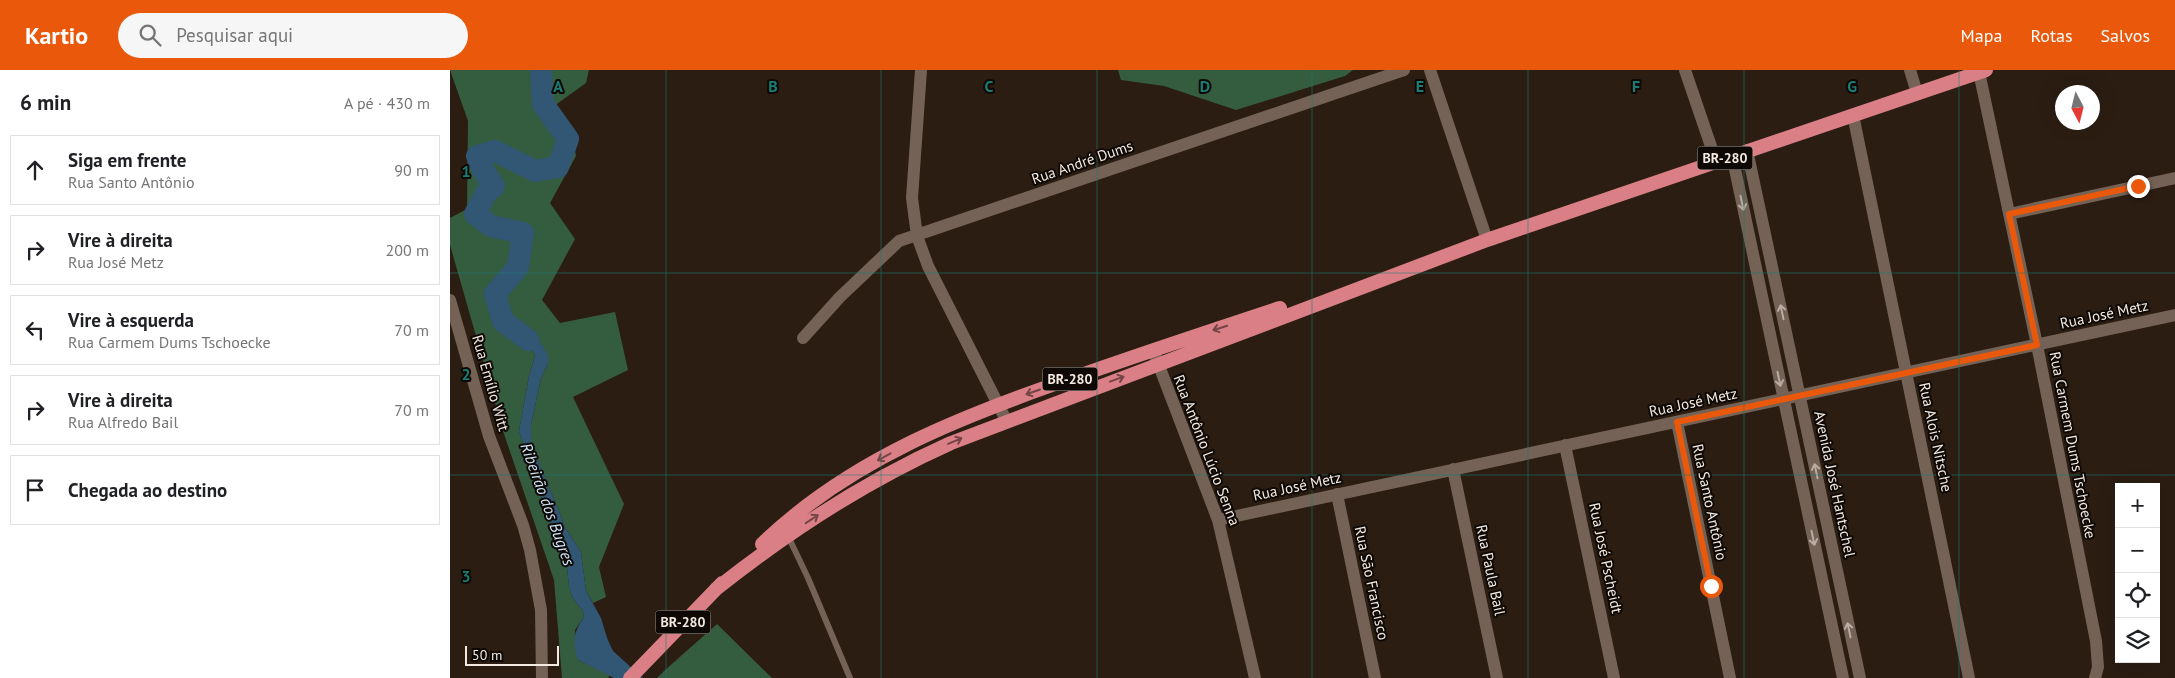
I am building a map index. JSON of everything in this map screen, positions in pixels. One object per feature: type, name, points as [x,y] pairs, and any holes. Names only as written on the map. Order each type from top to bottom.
[{"type":"highway","name":"BR-280","points":[[630,678],[716,589],[786,522],[826,492],[910,443],[998,404],[1153,350],[1487,240],[1982,71]]},
{"type":"highway","name":"BR-280","points":[[716,589],[787,535],[880,477],[943,446],[1006,420],[1466,247]]},
{"type":"street","points":[[921,70],[912,198],[917,236],[928,266],[1006,420]]},
{"type":"street","name":"Rua André Dums","points":[[803,338],[840,296],[881,256],[900,241],[1404,70]]},
{"type":"street","points":[[1430,70],[1487,240]]},
{"type":"street","points":[[1685,70],[1716,161]]},
{"type":"street","points":[[1910,70],[1917,93]]},
{"type":"street","name":"Rua Carmem Dums Tschoecke","points":[[1982,71],[2009,214],[2096,641],[2098,667],[2095,678]]},
{"type":"street","name":"Rua Alois Nitsche","points":[[1853,115],[1969,678]]},
{"type":"street","name":"Avenida José Hantschel","points":[[1747,150],[1860,678]]},
{"type":"street","points":[[1732,155],[1843,678]]},
{"type":"street","points":[[2009,214],[2175,178]]},
{"type":"street","name":"Rua Emílio Witt","points":[[450,300],[489,436],[523,525],[530,550],[541,610],[542,678]]},
{"type":"street","name":"Rua José Metz","points":[[1218,520],[2175,315]]},
{"type":"street","name":"Rua Antônio Lúcio Senna","points":[[1153,350],[1218,520],[1255,678]]},
{"type":"street","name":"Rua Santo Antônio","points":[[1677,422],[1730,678]]},
{"type":"street","name":"Rua José Pscheidt","points":[[1565,445],[1614,678]]},
{"type":"street","name":"Rua Paula Bail","points":[[1453,470],[1496,678]]},
{"type":"street","name":"Rua São Francisco","points":[[1337,494],[1375,678]]},
{"type":"lane","points":[[787,535],[808,578],[850,678]]},
{"type":"green space","points":[[450,70],[589,70],[586,83],[554,106],[572,134],[576,156],[550,203],[575,239],[542,300],[560,323],[615,312],[628,370],[573,397],[624,504],[599,567],[606,597],[593,603],[586,591],[581,552],[566,529],[531,443],[531,425],[541,378],[548,364],[548,355],[521,340],[530,346],[535,356],[529,376],[519,431],[549,520],[565,550],[572,597],[583,611],[584,617],[575,630],[578,660],[610,675],[608,678],[562,678],[554,580],[504,434],[450,245],[450,218],[467,209],[468,121]]},
{"type":"green space","points":[[1118,70],[1353,70],[1345,76],[1236,110],[1164,86],[1121,80]]},
{"type":"green space","points":[[717,624],[772,678],[657,678],[664,671]]},
{"type":"water","points":[[503,321],[526,330],[538,338],[548,355],[548,364],[541,378],[531,425],[531,443],[566,529],[581,552],[586,591],[601,618],[613,651],[643,678],[614,678],[578,660],[574,643],[576,633],[584,617],[583,611],[572,597],[565,550],[549,520],[519,431],[529,376],[535,356],[530,346]]},
{"type":"waterway","name":"Ribeirão dos Bugres","points":[[528,340],[503,321],[495,294],[518,267],[523,233],[491,226],[475,214],[486,193],[494,186],[483,170],[477,156],[495,151],[535,171],[558,167],[568,139],[543,104],[541,70]]},
{"type":"route","points":[[1711,586],[1677,422],[2037,345],[2009,214],[2138,186]]}]
